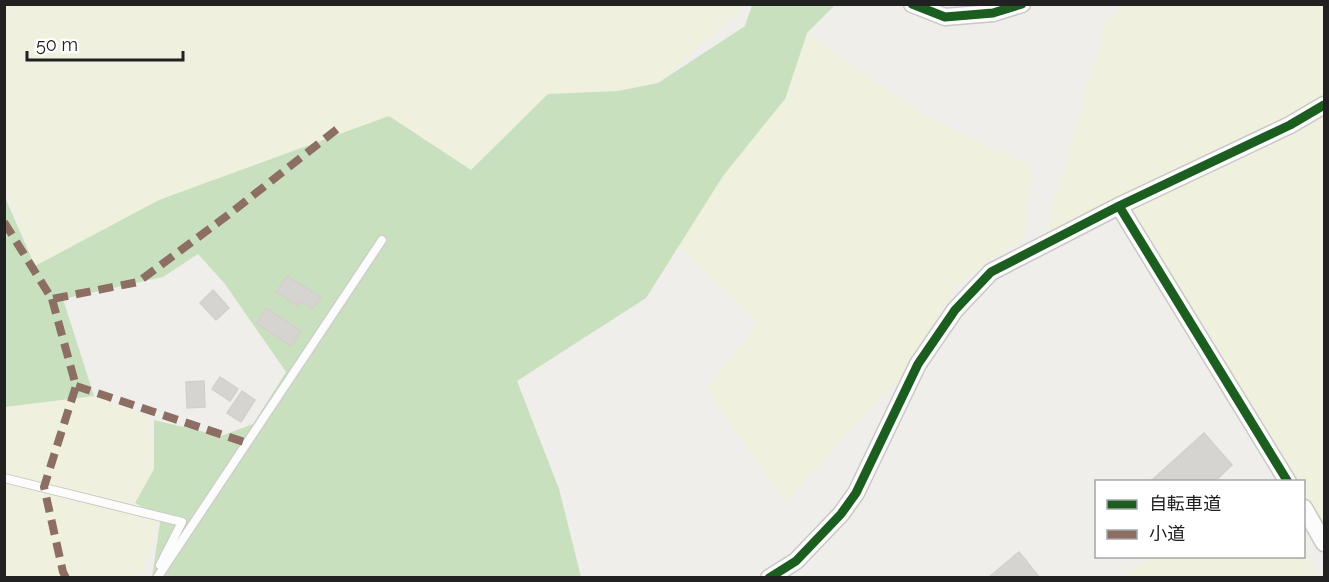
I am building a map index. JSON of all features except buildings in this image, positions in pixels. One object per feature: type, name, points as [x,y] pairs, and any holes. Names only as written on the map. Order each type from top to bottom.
[{"type":"street","points":[[912,4],[945,17],[993,13],[1022,4]]},
{"type":"street","points":[[769,578],[796,561],[841,514],[856,494],[918,364],[955,310],[991,272],[1119,206],[1290,125],[1324,105]]},
{"type":"street","points":[[1119,206],[1287,480]]},
{"type":"street","points":[[1305,510],[1324,543]]},
{"type":"lane","points":[[155,578],[382,240]]},
{"type":"lane","points":[[4,478],[182,522],[155,578]]},
{"type":"green space","points":[[5,5],[743,5],[658,83],[598,95],[548,94],[470,170],[389,116],[35,267],[5,187]]},
{"type":"green space","points":[[752,5],[835,5],[807,33],[785,99],[723,176],[646,298],[517,381],[559,489],[581,577],[152,577],[161,516],[135,503],[154,469],[154,420],[221,436],[253,424],[286,372],[225,284],[198,254],[163,277],[63,299],[94,396],[5,407],[4,195],[35,266],[159,200],[389,116],[471,170],[548,94],[618,91],[658,83],[745,26]]},
{"type":"green space","points":[[1124,5],[1324,5],[1324,543],[1305,512],[1305,480],[1285,480],[1108,200],[1041,247],[1105,25]]},
{"type":"green space","points":[[807,33],[928,118],[1032,166],[1024,238],[958,284],[900,378],[785,501],[706,389],[758,323],[679,246]]},
{"type":"green space","points":[[94,396],[149,417],[154,469],[134,505],[161,516],[143,571],[135,577],[5,577],[4,407]]},
{"type":"green space","points":[[1305,555],[1318,577],[1124,577],[1149,558],[1305,558]]},
{"type":"marked path","points":[[4,222],[52,299],[138,282],[341,126]]},
{"type":"marked path","points":[[52,299],[76,386],[44,487],[66,578]]},
{"type":"marked path","points":[[76,386],[247,443]]},
{"type":"cycle path","points":[[912,4],[945,17],[993,13],[1022,4]]},
{"type":"cycle path","points":[[769,578],[796,561],[841,514],[856,493],[918,364],[955,310],[991,272],[1119,206],[1290,125],[1324,105]]},
{"type":"cycle path","points":[[1119,206],[1287,480]]}]
